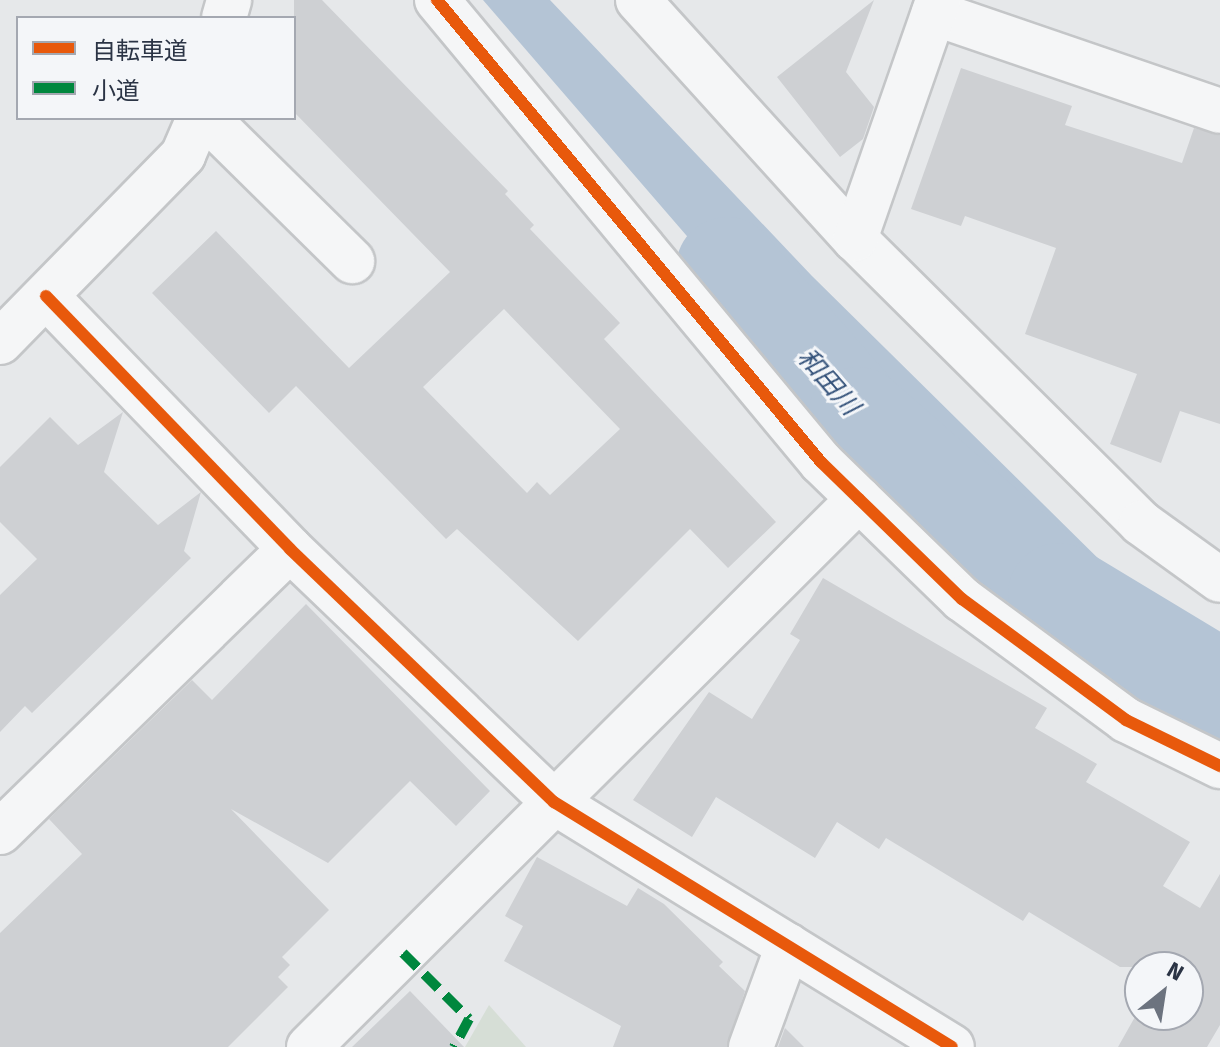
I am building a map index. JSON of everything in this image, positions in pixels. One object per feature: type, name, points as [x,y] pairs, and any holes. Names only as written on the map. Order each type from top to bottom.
[{"type":"street","points":[[437,0],[821,462],[962,599],[1126,720],[1220,766]]},
{"type":"street","points":[[638,0],[855,239],[1141,523],[1220,580]]},
{"type":"street","points":[[855,239],[936,6],[1220,111]]},
{"type":"street","points":[[0,342],[183,155],[198,120]]},
{"type":"street","points":[[209,120],[352,261]]},
{"type":"street","points":[[46,296],[290,549],[554,802],[952,1047]]},
{"type":"street","points":[[309,1047],[859,499]]},
{"type":"street","points":[[0,832],[290,549]]},
{"type":"street","points":[[751,1047],[788,946]]},
{"type":"shaded area","points":[[489,1005],[526,1047],[465,1047]]},
{"type":"water","points":[[483,0],[550,0],[812,276],[1119,579],[1220,642],[1220,710],[1082,628],[737,294]]},
{"type":"building","points":[[294,0],[322,0],[508,191],[505,194],[534,225],[530,229],[620,323],[604,339],[776,522],[728,568],[690,529],[578,641],[457,529],[446,539],[296,386],[269,413],[152,293],[216,231],[349,368],[450,272],[296,114]],"holes":[[[504,309],[620,429],[550,495],[537,482],[527,493],[423,387]]]},
{"type":"building","points":[[874,0],[846,72],[874,107],[863,139],[840,157],[777,77]]},
{"type":"building","points":[[961,68],[1072,106],[1065,125],[1182,163],[1194,128],[1220,135],[1220,424],[1180,411],[1161,463],[1110,444],[1137,374],[1025,334],[1056,248],[965,216],[961,226],[911,209]]},
{"type":"building","points":[[123,412],[104,472],[158,525],[201,492],[184,551],[191,558],[32,713],[25,706],[0,732],[0,595],[37,559],[0,522],[0,467],[50,417],[78,445]]},
{"type":"building","points":[[823,578],[1047,708],[1035,728],[1097,764],[1086,782],[1190,842],[1163,886],[1200,908],[1220,874],[1220,1025],[1207,1047],[1118,1047],[1127,1031],[1204,1031],[1204,951],[1124,951],[1124,967],[1120,967],[1029,912],[1023,921],[886,838],[879,849],[837,822],[815,858],[716,797],[692,837],[633,800],[709,692],[752,719],[800,640],[790,634]]},
{"type":"building","points":[[306,604],[490,791],[456,826],[410,781],[328,863],[231,809],[329,910],[282,957],[290,965],[278,977],[288,987],[228,1047],[0,1047],[0,933],[82,854],[49,819],[192,680],[212,700]]},
{"type":"building","points":[[537,857],[627,906],[638,888],[664,904],[723,962],[719,966],[745,991],[727,1047],[613,1047],[621,1026],[504,961],[523,926],[505,916]]},
{"type":"building","points":[[410,991],[464,1047],[352,1047]]},
{"type":"building","points":[[785,1028],[804,1047],[778,1047]]},
{"type":"waterway","name":"和田川","points":[[727,268],[858,418],[1059,594],[1220,691]]},
{"type":"marked path","points":[[403,953],[469,1019],[454,1047]]},
{"type":"cycle path","points":[[437,0],[821,462],[962,599],[1126,720],[1220,766]]},
{"type":"cycle path","points":[[46,296],[290,549],[554,802],[952,1047]]}]
